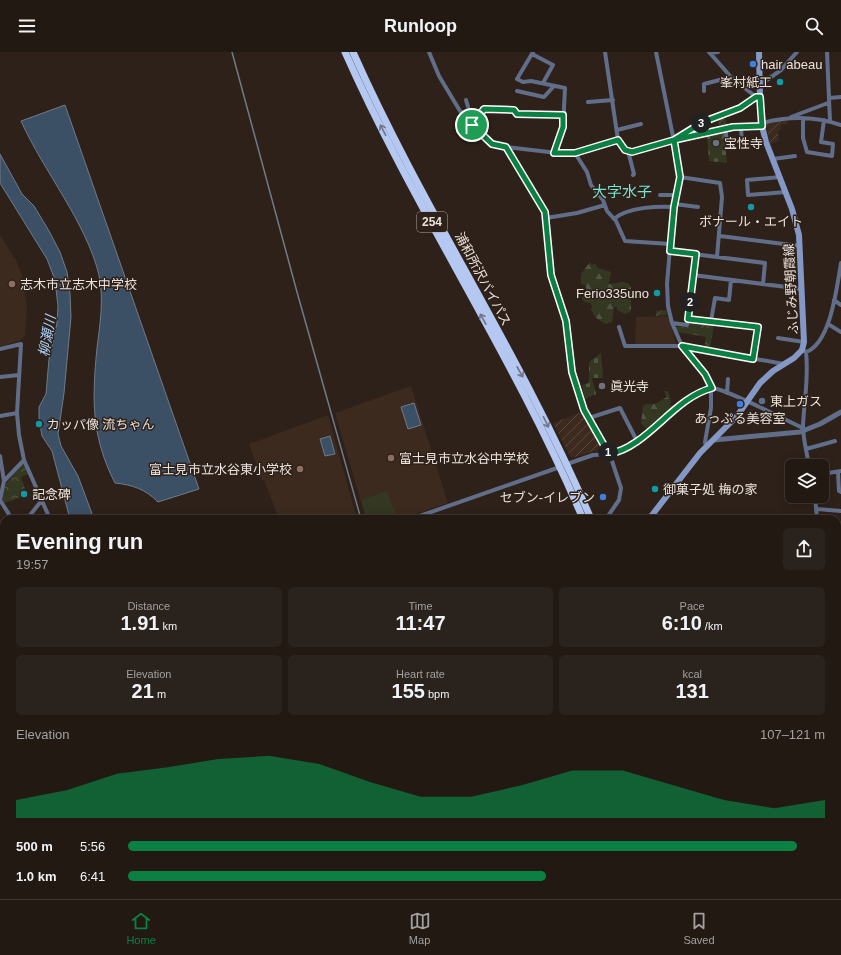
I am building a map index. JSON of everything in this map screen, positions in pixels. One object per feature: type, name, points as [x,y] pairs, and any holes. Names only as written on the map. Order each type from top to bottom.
[{"type":"highway","name":"浦和所沢バイパス","points":[[345,52],[390,144],[589,515]]},
{"type":"highway","name":"浦和所沢バイパス","points":[[353,52],[406,161],[542,413],[582,515]]},
{"type":"main road","name":"ふじみ野朝霞線","points":[[652,515],[706,446],[714,440],[737,416],[746,401],[766,376],[804,351],[800,246],[796,222],[773,160],[762,124],[758,97],[760,85],[760,52]]},
{"type":"street","points":[[429,52],[439,76],[462,113],[492,144],[554,153],[575,153],[618,140]]},
{"type":"street","points":[[605,52],[618,140],[625,150],[628,151],[634,174],[632,175]]},
{"type":"street","points":[[656,52],[680,177],[670,244],[667,294],[672,323],[682,346],[705,374],[712,388],[711,408],[704,442],[706,446]]},
{"type":"street","points":[[710,53],[718,52]]},
{"type":"street","points":[[760,85],[781,70],[797,52]]},
{"type":"street","points":[[827,52],[830,121]]},
{"type":"street","points":[[543,84],[553,65],[533,53],[517,79],[523,82],[565,88],[563,127],[554,153]]},
{"type":"street","points":[[674,140],[703,122],[748,104],[758,97],[731,77],[710,53]]},
{"type":"street","points":[[704,91],[704,84],[731,77]]},
{"type":"street","points":[[517,91],[544,97],[554,86]]},
{"type":"street","points":[[628,151],[711,133],[725,128],[762,124],[791,117],[829,100],[841,97]]},
{"type":"street","points":[[462,113],[469,110],[466,100]]},
{"type":"street","points":[[588,102],[613,100]]},
{"type":"street","points":[[472,125],[484,109],[514,110],[517,114],[563,115]]},
{"type":"street","points":[[791,117],[824,120],[841,125]]},
{"type":"street","points":[[803,118],[803,138],[807,152],[832,156],[833,144],[821,142],[824,120]]},
{"type":"street","points":[[617,130],[642,124]]},
{"type":"street","points":[[740,126],[742,145]]},
{"type":"street","points":[[725,128],[728,148]]},
{"type":"street","points":[[506,147],[541,204],[546,218],[551,275],[566,321],[572,372],[579,397],[590,421],[609,454],[621,491],[615,506],[609,515]]},
{"type":"street","points":[[575,153],[587,172],[591,185],[603,200],[607,211],[614,219],[625,241],[670,244]]},
{"type":"street","points":[[773,160],[795,156]]},
{"type":"street","points":[[680,177],[720,183],[722,197],[720,236],[716,257]]},
{"type":"street","points":[[780,177],[747,180],[748,195],[786,192]]},
{"type":"street","points":[[660,195],[677,195]]},
{"type":"street","points":[[546,218],[577,213],[605,205]]},
{"type":"street","points":[[614,219],[622,214],[657,206],[698,207]]},
{"type":"street","points":[[720,236],[800,246]]},
{"type":"street","points":[[670,251],[765,264],[763,284]]},
{"type":"street","points":[[672,323],[687,325],[696,254]]},
{"type":"street","points":[[807,459],[803,430],[807,385],[804,351],[811,350],[820,340],[828,324],[841,263]]},
{"type":"street","points":[[693,275],[802,290]]},
{"type":"street","points":[[712,322],[715,298],[729,300],[731,280]]},
{"type":"street","points":[[836,288],[841,292]]},
{"type":"street","points":[[834,300],[841,305]]},
{"type":"street","points":[[688,319],[758,327],[753,359]]},
{"type":"street","points":[[828,324],[841,332]]},
{"type":"street","points":[[619,327],[625,346],[682,346],[784,364]]},
{"type":"street","points":[[778,338],[804,342]]},
{"type":"street","points":[[0,349],[21,344],[17,413],[24,460],[48,515]]},
{"type":"street","points":[[0,377],[19,375]]},
{"type":"street","points":[[726,393],[728,379]]},
{"type":"street","points":[[422,515],[593,455],[609,454],[624,448],[637,441],[695,394],[712,388],[746,401],[803,430]]},
{"type":"street","points":[[590,421],[592,417],[620,408],[637,441]]},
{"type":"street","points":[[714,440],[803,430],[841,412]]},
{"type":"street","points":[[0,416],[17,413]]},
{"type":"street","points":[[806,449],[835,441]]},
{"type":"street","points":[[0,456],[4,481],[0,500],[9,515]]},
{"type":"street","points":[[4,481],[24,460]]},
{"type":"street","points":[[829,473],[839,472],[839,491],[841,492]]},
{"type":"street","points":[[30,515],[42,500]]},
{"type":"street","points":[[816,503],[817,515]]},
{"type":"street","points":[[817,509],[841,511]]},
{"type":"street","points":[[590,899],[603,899]]},
{"type":"shaded area","points":[[787,119],[788,124],[781,125],[781,129],[778,133],[779,141],[770,144],[766,126],[767,124]]},
{"type":"shaded area","name":"志木市立志木中学校","points":[[0,235],[16,260],[22,275],[27,306],[25,336],[19,341],[0,347]]},
{"type":"shaded area","points":[[668,316],[676,344],[635,344],[636,317]]},
{"type":"shaded area","name":"富士見市立水谷中学校","points":[[411,386],[448,503],[413,515],[365,515],[335,413]]},
{"type":"shaded area","points":[[582,412],[602,449],[571,458],[553,423]]},
{"type":"shaded area","name":"富士見市立水谷東小学校","points":[[328,415],[356,515],[277,515],[264,480],[262,480],[249,444]]},
{"type":"green space","points":[[723,115],[724,119],[726,119],[727,126],[719,128],[718,117]]},
{"type":"green space","points":[[724,130],[727,163],[709,161],[707,136]]},
{"type":"green space","points":[[590,262],[592,265],[595,264],[598,268],[611,272],[609,284],[623,282],[629,284],[631,288],[631,311],[625,314],[617,310],[617,307],[614,307],[612,322],[605,324],[595,317],[590,303],[584,302],[582,298],[587,290],[585,285],[581,284],[581,274]]},
{"type":"green space","points":[[667,310],[667,315],[656,316],[656,311]]},
{"type":"green space","points":[[691,321],[714,324],[710,349],[704,348],[706,337],[677,332],[675,327],[688,327]]},
{"type":"green space","points":[[601,353],[603,378],[592,378],[596,394],[585,399],[582,385],[589,383],[589,362]]},
{"type":"green space","points":[[664,391],[668,391],[671,401],[670,405],[675,406],[646,429],[641,423],[643,406],[646,404],[655,404],[667,397]]},
{"type":"green space","points":[[22,464],[25,464],[29,474],[21,477],[27,495],[4,503],[2,499],[6,484]]},
{"type":"green space","points":[[387,491],[396,515],[366,515],[361,500]]},
{"type":"water","points":[[65,105],[199,489],[158,502],[138,488],[115,483],[107,466],[97,433],[94,401],[95,367],[101,302],[99,275],[93,255],[75,216],[30,140],[21,121]]},
{"type":"water","points":[[0,154],[22,194],[34,206],[49,231],[60,252],[67,272],[71,317],[64,393],[58,434],[61,446],[78,476],[93,515],[69,515],[52,451],[42,436],[39,407],[46,394],[49,359],[57,323],[58,306],[55,280],[47,259],[0,183]]},
{"type":"water","points":[[414,403],[421,425],[408,429],[401,407]]},
{"type":"water","points":[[330,436],[335,454],[325,456],[320,439]]},
{"type":"waterway","points":[[232,52],[297,292],[360,515]]},
{"type":"place","name":"hair abeau","points":[[753,64]]},
{"type":"place","name":"峯村紙工","points":[[780,82]]},
{"type":"place","name":"宝性寺","points":[[716,143]]},
{"type":"place","name":"ボナール・エイト","points":[[751,207]]},
{"type":"place","name":"志木市立志木中学校","points":[[12,284]]},
{"type":"place","name":"Ferio335uno","points":[[657,293]]},
{"type":"place","name":"眞光寺","points":[[602,386]]},
{"type":"place","name":"東上ガス","points":[[762,401]]},
{"type":"place","name":"あっぷる美容室","points":[[740,404]]},
{"type":"place","name":"カッパ像 流ちゃん","points":[[39,424]]},
{"type":"place","name":"富士見市立水谷中学校","points":[[391,458]]},
{"type":"place","name":"富士見市立水谷東小学校","points":[[300,469]]},
{"type":"place","name":"御菓子処 梅の家","points":[[655,489]]},
{"type":"place","name":"記念碑","points":[[24,494]]},
{"type":"place","name":"セブン-イレブン","points":[[603,497]]},
{"type":"district","name":"大字水子","points":[[622,191]]},
{"type":"route","points":[[472,125],[477,132],[492,144],[506,147],[519,166],[545,212],[551,275],[566,321],[570,343],[572,372],[584,410],[609,454],[635,443],[689,398],[706,389],[712,388],[705,374],[682,346],[753,359],[758,327],[688,319],[696,254],[670,251],[674,207],[680,177],[674,140],[711,133],[725,128],[762,126],[760,97],[756,97],[748,104],[740,108],[703,122],[674,140],[632,152],[625,150],[621,142],[618,140],[612,140],[575,153],[554,153],[563,127],[563,115],[517,114],[514,110],[484,109],[472,125]]},
{"type":"water label","name":"柳瀬川","points":[[47,336]]}]
